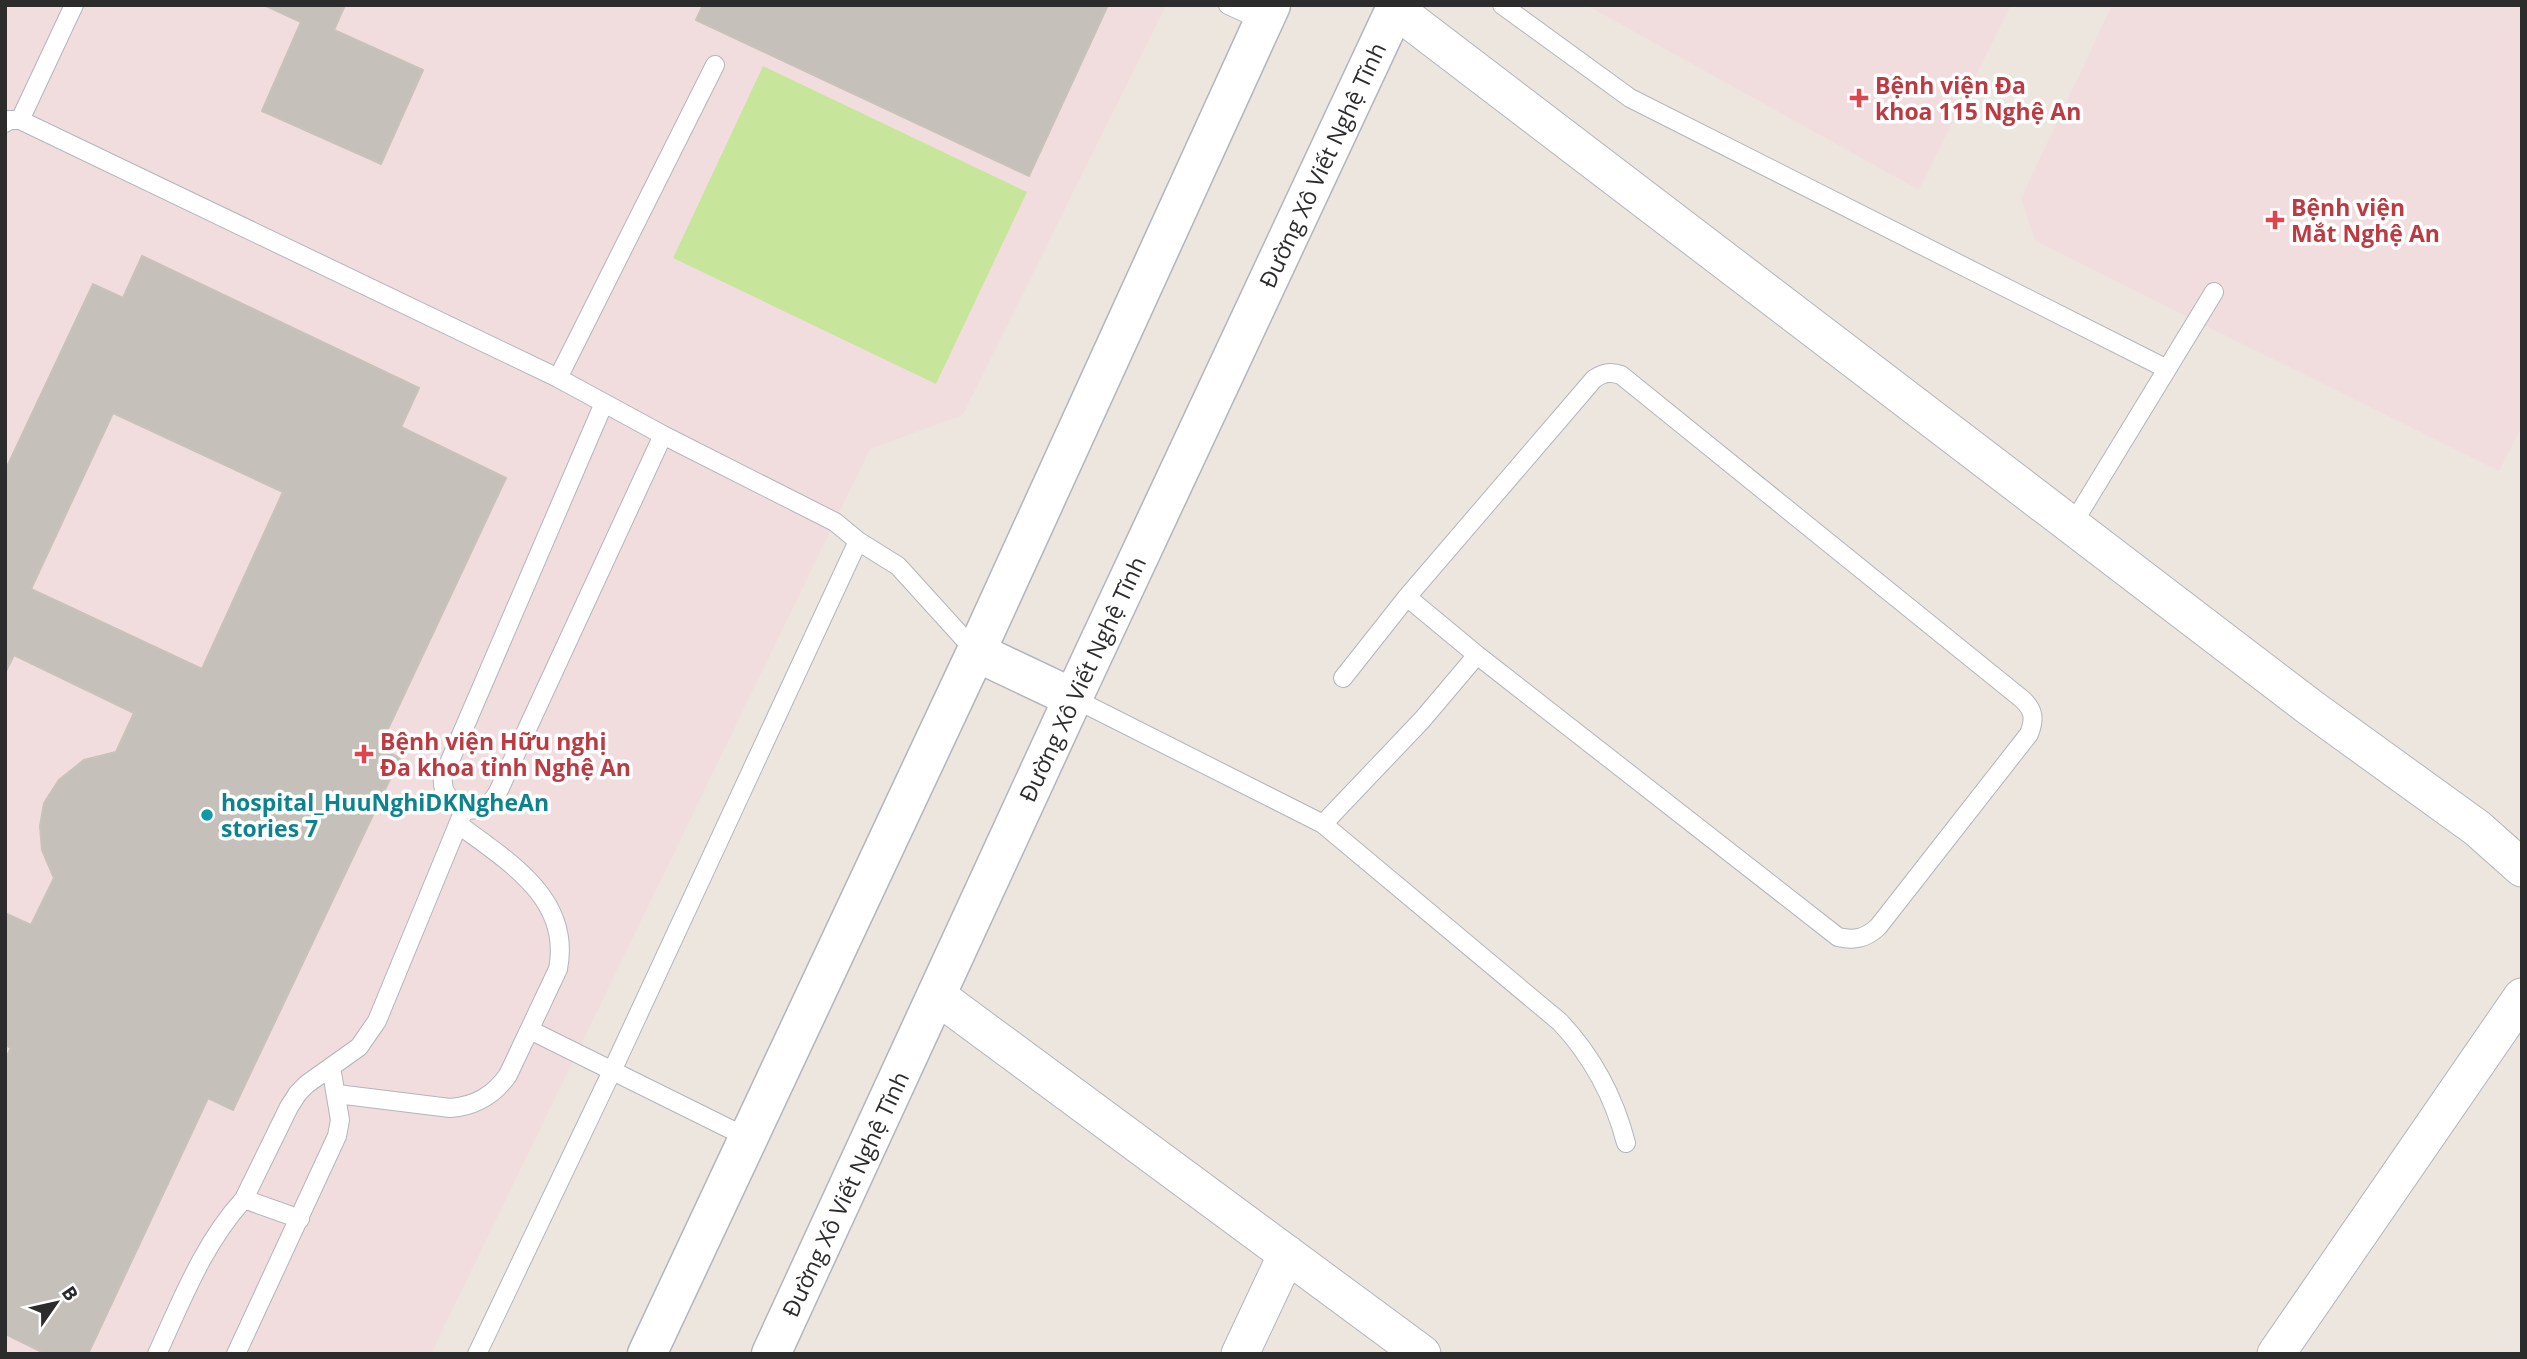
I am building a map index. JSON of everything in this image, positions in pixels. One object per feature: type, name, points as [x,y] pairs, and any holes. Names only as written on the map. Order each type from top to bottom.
[{"type":"main road","name":"Đường Xô Viết Nghệ Tĩnh","points":[[771,1354],[1393,7]]},
{"type":"main road","points":[[647,1354],[746,1137],[975,652],[1267,13]]},
{"type":"main road","points":[[975,652],[1073,698]]},
{"type":"street","points":[[1393,7],[2311,708],[2477,828],[2522,868]]},
{"type":"street","points":[[936,995],[1422,1354]]},
{"type":"street","points":[[2276,1354],[2522,997]]},
{"type":"street","points":[[1240,1354],[1287,1254]]},
{"type":"lane","points":[[74,5],[13,122],[558,378],[663,435],[835,522],[858,541],[898,566],[975,652]]},
{"type":"lane","points":[[1228,5],[1267,13]]},
{"type":"lane","points":[[1502,5],[1630,98],[2167,369]]},
{"type":"lane","points":[[558,378],[715,65]]},
{"type":"lane","points":[[2072,525],[2214,292]]},
{"type":"lane","points":[[1343,678],[1407,597],[1594,379],[1600,375],[1615,373],[1621,375],[2022,699],[2030,706],[2033,724],[2029,734],[1878,927],[1870,934],[1849,939],[1838,937],[1477,655],[1407,597]]},
{"type":"lane","points":[[337,1094],[450,1108],[482,1101],[499,1088],[508,1075],[558,969],[562,950],[554,913],[525,875],[461,817],[442,787],[443,776],[604,403]]},
{"type":"lane","points":[[157,1354],[202,1257],[230,1214],[244,1199],[298,1093],[359,1047],[377,1021],[461,817],[485,807],[495,798],[663,435]]},
{"type":"lane","points":[[477,1354],[612,1071],[858,541]]},
{"type":"lane","points":[[1323,824],[1422,720],[1477,655]]},
{"type":"lane","points":[[1073,698],[1323,824],[1573,1036],[1612,1097],[1626,1143]]},
{"type":"lane","points":[[530,1030],[746,1137]]},
{"type":"lane","points":[[236,1354],[337,1136],[340,1120],[331,1067]]},
{"type":"lane","points":[[244,1199],[300,1219]]},
{"type":"shaded area","name":"Bệnh viện Hữu nghị Đa khoa tỉnh Nghệ An","points":[[5,5],[1166,5],[963,415],[870,449],[431,1354],[5,1354]]},
{"type":"shaded area","name":"Bệnh viện Đa khoa 115 Nghệ An","points":[[1586,5],[2011,5],[1919,190]]},
{"type":"shaded area","name":"Bệnh viện Mắt Nghệ An","points":[[2112,5],[2522,5],[2522,426],[2499,471],[2035,241],[2021,199]]},
{"type":"green space","points":[[763,66],[1027,192],[936,384],[673,258]]},
{"type":"building","points":[[264,5],[345,5],[334,30],[423,70],[381,164],[262,111],[301,22]]},
{"type":"building","points":[[703,5],[1108,5],[1029,176],[696,20]]},
{"type":"building","name":"hospital_HuuNghiDKNgheAn stories 7","points":[[142,256],[419,388],[401,427],[506,478],[379,748],[400,758],[233,1110],[208,1098],[88,1354],[46,1354],[5,1334],[5,1060],[11,1048],[5,1045],[5,913],[31,925],[54,878],[42,850],[40,826],[44,803],[59,780],[84,760],[116,752],[134,713],[14,655],[5,673],[5,471],[93,284],[123,298]],"holes":[[[113,413],[283,492],[202,669],[31,589]]]},
{"type":"place","name":"Bệnh viện Đa khoa 115 Nghệ An","points":[[1859,98]]},
{"type":"place","name":"Bệnh viện Mắt Nghệ An","points":[[2275,220]]},
{"type":"place","name":"Bệnh viện Hữu nghị Đa khoa tỉnh Nghệ An","points":[[364,754]]},
{"type":"place","name":"hospital_HuuNghiDKNgheAn stories 7","points":[[207,815]]}]
